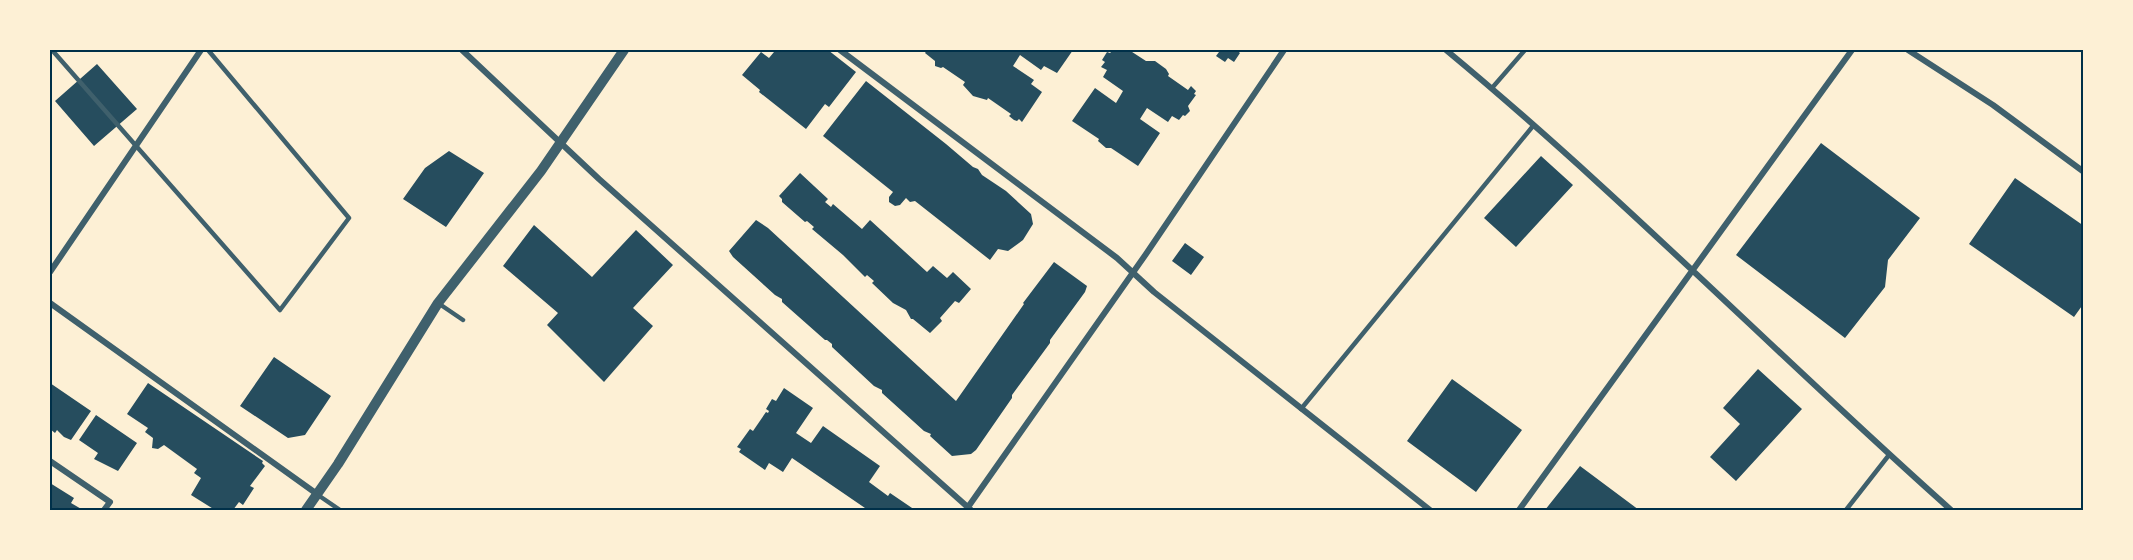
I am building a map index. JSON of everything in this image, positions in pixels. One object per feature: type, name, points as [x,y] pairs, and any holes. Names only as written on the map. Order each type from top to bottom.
[{"type":"street","points":[[50,272],[201,50]]},
{"type":"street","points":[[462,50],[560,142],[968,510],[1133,273],[1284,50]]},
{"type":"street","points":[[306,510],[338,464],[438,303],[541,171],[624,50]]},
{"type":"street","points":[[840,50],[1117,258],[1301,409],[1430,510]]},
{"type":"street","points":[[1446,50],[1611,192],[1889,455],[1951,510]]},
{"type":"street","points":[[1519,510],[1852,50]]},
{"type":"street","points":[[1908,50],[1992,105],[2084,172]]},
{"type":"street","points":[[50,303],[317,494]]},
{"type":"street","points":[[50,461],[110,502],[104,510]]},
{"type":"lane","points":[[52,50],[280,310],[349,218],[208,50]]},
{"type":"lane","points":[[1492,88],[1525,50]]},
{"type":"lane","points":[[1301,409],[1533,126]]},
{"type":"lane","points":[[438,303],[463,320]]},
{"type":"lane","points":[[1846,510],[1889,455]]},
{"type":"lane","points":[[317,494],[340,510]]},
{"type":"building","points":[[772,50],[828,50],[856,72],[829,107],[825,104],[806,129],[759,92],[760,90],[742,75],[761,52],[769,58],[774,52]]},
{"type":"building","points":[[927,50],[1073,50],[1057,73],[1044,66],[1041,70],[1020,55],[1013,66],[1034,80],[1031,84],[1042,92],[1022,122],[1019,119],[1014,120],[1009,116],[1011,114],[988,98],[987,100],[973,96],[963,85],[965,82],[943,67],[935,66],[935,61],[925,53]]},
{"type":"building","points":[[1113,50],[1129,50],[1146,61],[1155,61],[1166,69],[1168,76],[1188,90],[1191,86],[1196,91],[1194,94],[1196,95],[1188,106],[1190,111],[1179,120],[1172,116],[1168,122],[1147,108],[1140,119],[1160,133],[1138,166],[1111,148],[1106,148],[1098,141],[1099,139],[1072,121],[1095,88],[1116,103],[1123,91],[1103,77],[1107,70],[1101,67],[1105,62],[1102,60],[1107,52],[1110,53]]},
{"type":"building","points":[[1215,50],[1237,50],[1240,53],[1234,62],[1228,58],[1225,62],[1216,56],[1219,52]]},
{"type":"building","points":[[97,64],[137,109],[94,146],[55,101]]},
{"type":"building","points":[[866,81],[978,169],[982,175],[1006,191],[1031,214],[1033,224],[1023,240],[1008,251],[998,249],[990,260],[915,201],[910,202],[906,198],[900,205],[895,206],[889,202],[889,197],[893,192],[823,136]]},
{"type":"building","points":[[1821,143],[1920,218],[1888,260],[1885,287],[1845,338],[1736,255]]},
{"type":"building","points":[[449,151],[484,173],[446,227],[403,199],[425,168]]},
{"type":"building","points":[[1541,156],[1573,185],[1516,247],[1484,218]]},
{"type":"building","points":[[800,173],[828,199],[825,202],[831,207],[833,204],[862,229],[870,220],[927,272],[933,266],[947,278],[953,272],[971,289],[959,303],[955,301],[940,318],[942,321],[930,333],[911,319],[906,310],[893,303],[872,283],[874,281],[867,275],[865,277],[812,229],[814,227],[782,202],[779,196]]},
{"type":"building","points":[[2015,178],[2084,226],[2084,303],[2074,317],[1969,244]]},
{"type":"building","points":[[756,220],[768,228],[956,401],[1054,262],[1087,286],[976,450],[971,454],[952,456],[930,436],[931,434],[924,431],[882,393],[882,390],[874,386],[832,347],[832,344],[733,257],[729,251]]},
{"type":"building","points":[[534,225],[592,277],[636,230],[673,265],[633,308],[653,326],[604,382],[547,325],[558,313],[503,266]]},
{"type":"building","points":[[1185,243],[1204,257],[1191,275],[1172,261]]},
{"type":"building","points":[[274,357],[331,396],[305,435],[288,438],[240,406]]},
{"type":"building","points":[[1758,369],[1802,409],[1736,481],[1710,457],[1740,424],[1723,408]]},
{"type":"building","points":[[1452,379],[1522,430],[1476,492],[1407,441]]},
{"type":"building","points":[[50,383],[91,411],[71,440],[57,430],[55,433],[50,429]]},
{"type":"building","points":[[148,383],[263,461],[265,466],[250,486],[254,488],[243,505],[239,502],[233,510],[215,510],[191,495],[201,478],[194,473],[197,469],[164,445],[158,449],[152,448],[153,438],[145,432],[148,428],[127,414]]},
{"type":"building","points":[[784,388],[813,408],[796,433],[811,443],[823,426],[880,466],[869,482],[888,496],[890,493],[915,510],[864,510],[865,508],[792,458],[783,472],[769,463],[765,470],[739,452],[741,449],[737,447],[750,429],[753,431],[766,412],[768,413],[766,409],[772,399],[776,401]]},
{"type":"building","points":[[96,415],[137,443],[118,471],[94,459],[98,453],[79,440]]},
{"type":"building","points":[[1580,466],[1635,507],[1639,510],[1545,510]]},
{"type":"building","points":[[50,483],[74,498],[71,503],[83,510],[50,510]]}]
